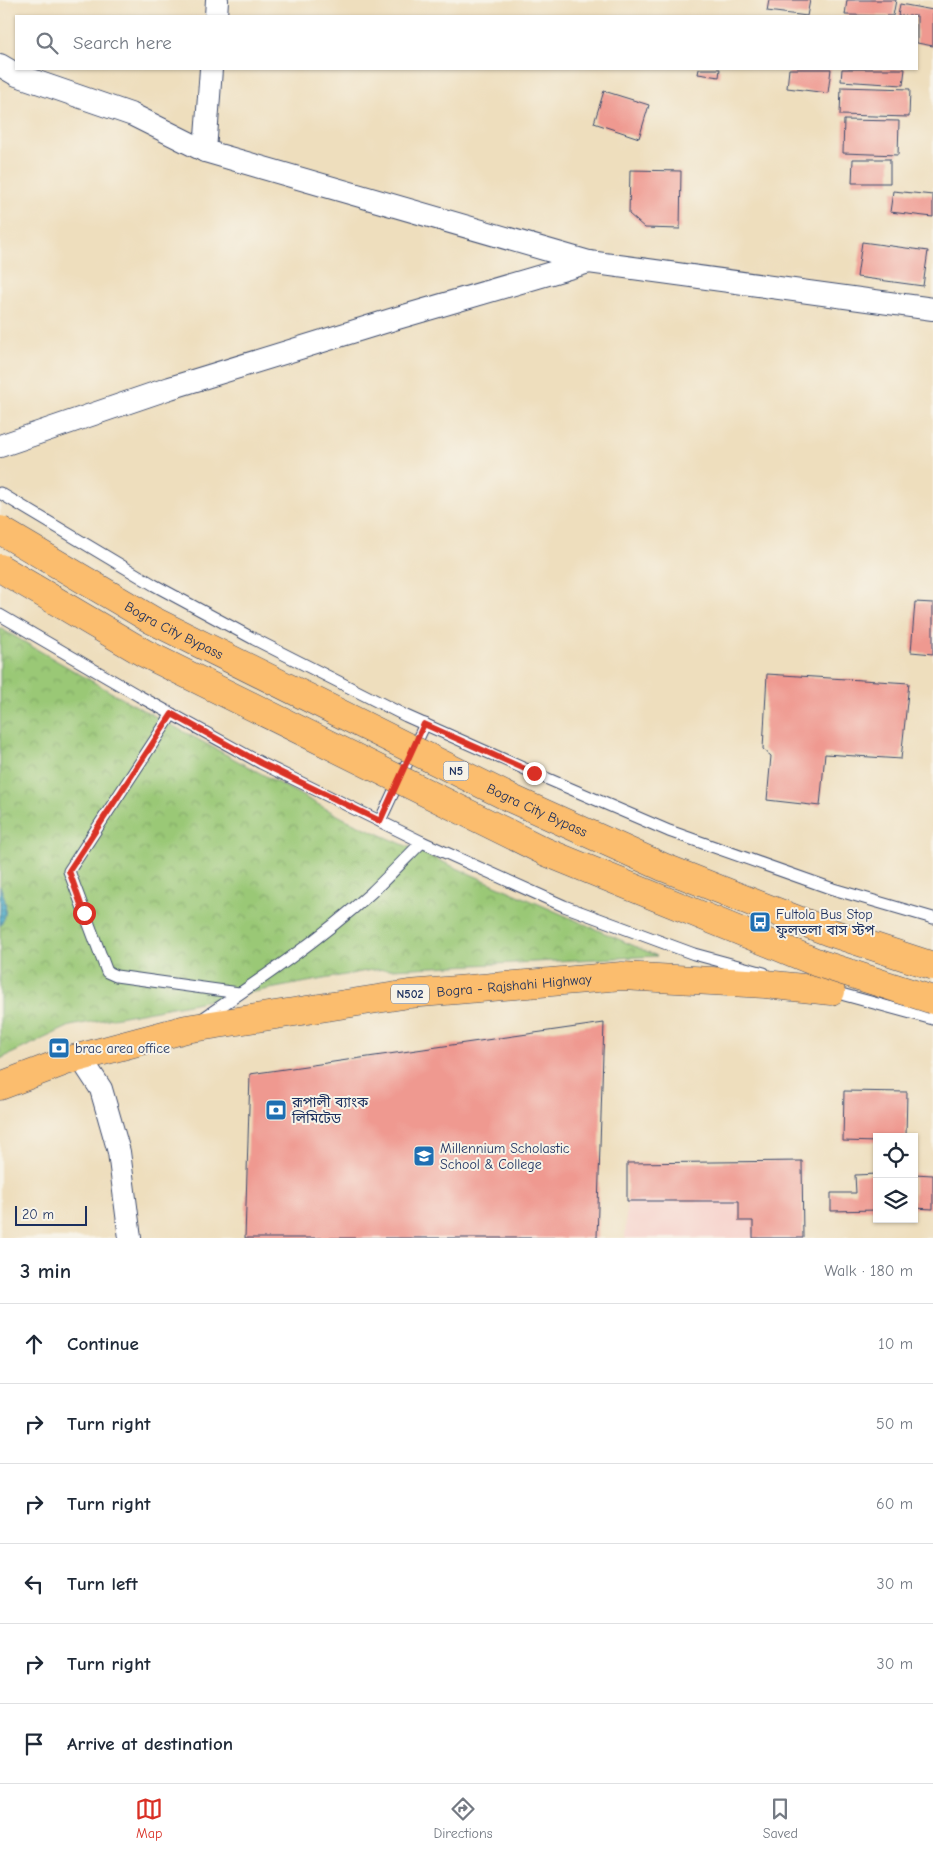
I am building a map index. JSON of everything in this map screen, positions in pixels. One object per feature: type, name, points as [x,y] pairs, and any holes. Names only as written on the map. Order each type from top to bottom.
[{"type":"highway","name":"Bogra City Bypass","points":[[0,530],[152,620],[510,798],[663,867],[829,932],[933,966]]},
{"type":"highway","name":"N5","points":[[0,568],[144,654],[546,852],[818,963],[933,1000]]},
{"type":"highway","name":"Bogra - Rajshahi Highway","points":[[0,1086],[80,1057],[186,1029],[409,994],[622,976],[765,984],[831,991]]},
{"type":"street","points":[[216,15],[217,0]]},
{"type":"street","points":[[0,65],[17,75],[133,115],[204,151],[589,262],[933,309]]},
{"type":"street","points":[[204,151],[211,70]]},
{"type":"street","points":[[0,446],[170,388],[394,319],[589,262]]},
{"type":"street","points":[[80,1057],[100,1089],[119,1152],[130,1238]]},
{"type":"lane","points":[[0,493],[154,585],[254,639],[424,724],[669,831],[833,889],[933,918]]},
{"type":"lane","points":[[0,615],[261,763],[422,842],[564,906],[694,954],[933,1018]]},
{"type":"lane","points":[[172,714],[69,871],[107,972],[116,976],[239,994]]},
{"type":"lane","points":[[380,821],[424,724]]},
{"type":"lane","points":[[186,1029],[239,994],[313,940],[370,894],[422,842]]},
{"type":"shaded area","points":[[628,1173],[792,1173],[790,1238],[625,1238]]},
{"type":"green space","points":[[0,628],[114,694],[345,819],[657,956],[372,970],[70,1026],[0,1059]]},
{"type":"water","points":[[0,886],[4,896],[6,911],[0,926]]},
{"type":"building","points":[[769,0],[810,0],[807,15],[767,11]]},
{"type":"building","points":[[847,0],[896,0],[893,15],[845,15]]},
{"type":"building","points":[[900,4],[933,10],[933,46],[918,43],[918,15],[898,15]]},
{"type":"building","points":[[699,70],[720,70],[719,77],[698,74]]},
{"type":"building","points":[[789,70],[831,70],[828,93],[787,88]]},
{"type":"building","points":[[842,70],[905,70],[903,85],[841,81]]},
{"type":"building","points":[[841,87],[910,89],[909,117],[840,115]]},
{"type":"building","points":[[604,91],[649,105],[639,138],[594,123]]},
{"type":"building","points":[[844,120],[899,121],[898,155],[843,153]]},
{"type":"building","points":[[853,159],[890,159],[890,183],[852,183]]},
{"type":"building","points":[[630,170],[681,171],[680,229],[645,228],[629,214]]},
{"type":"building","points":[[893,191],[933,195],[933,217],[890,212]]},
{"type":"building","points":[[862,242],[928,251],[923,286],[857,277]]},
{"type":"building","points":[[915,602],[933,603],[933,654],[911,652]]},
{"type":"building","points":[[767,674],[909,683],[901,759],[825,754],[820,806],[767,800],[771,756],[763,749]]},
{"type":"building","name":"Millennium Scholastic School & College","points":[[604,1023],[597,1238],[245,1238],[250,1074]]},
{"type":"building","points":[[844,1091],[907,1092],[906,1133],[873,1133],[873,1142],[843,1141]]},
{"type":"building","points":[[802,1161],[803,1238],[753,1238],[753,1221],[739,1221],[739,1201],[627,1201],[627,1163]]},
{"type":"building","points":[[873,1174],[873,1210],[831,1211],[831,1193],[856,1193],[855,1175]]},
{"type":"building","points":[[918,1174],[933,1175],[933,1209],[918,1208]]},
{"type":"place","name":"Fultola Bus Stop ফুলতলা বাস স্টপ","points":[[760,922]]},
{"type":"place","name":"brac area office","points":[[59,1048]]},
{"type":"place","name":"রূপালী ব্যাংক লিমিটেড","points":[[276,1110]]},
{"type":"place","name":"Millennium Scholastic School & College","points":[[424,1156]]},
{"type":"route","points":[[84,913],[69,871],[172,714],[261,763],[380,821],[424,724],[534,773]]}]
